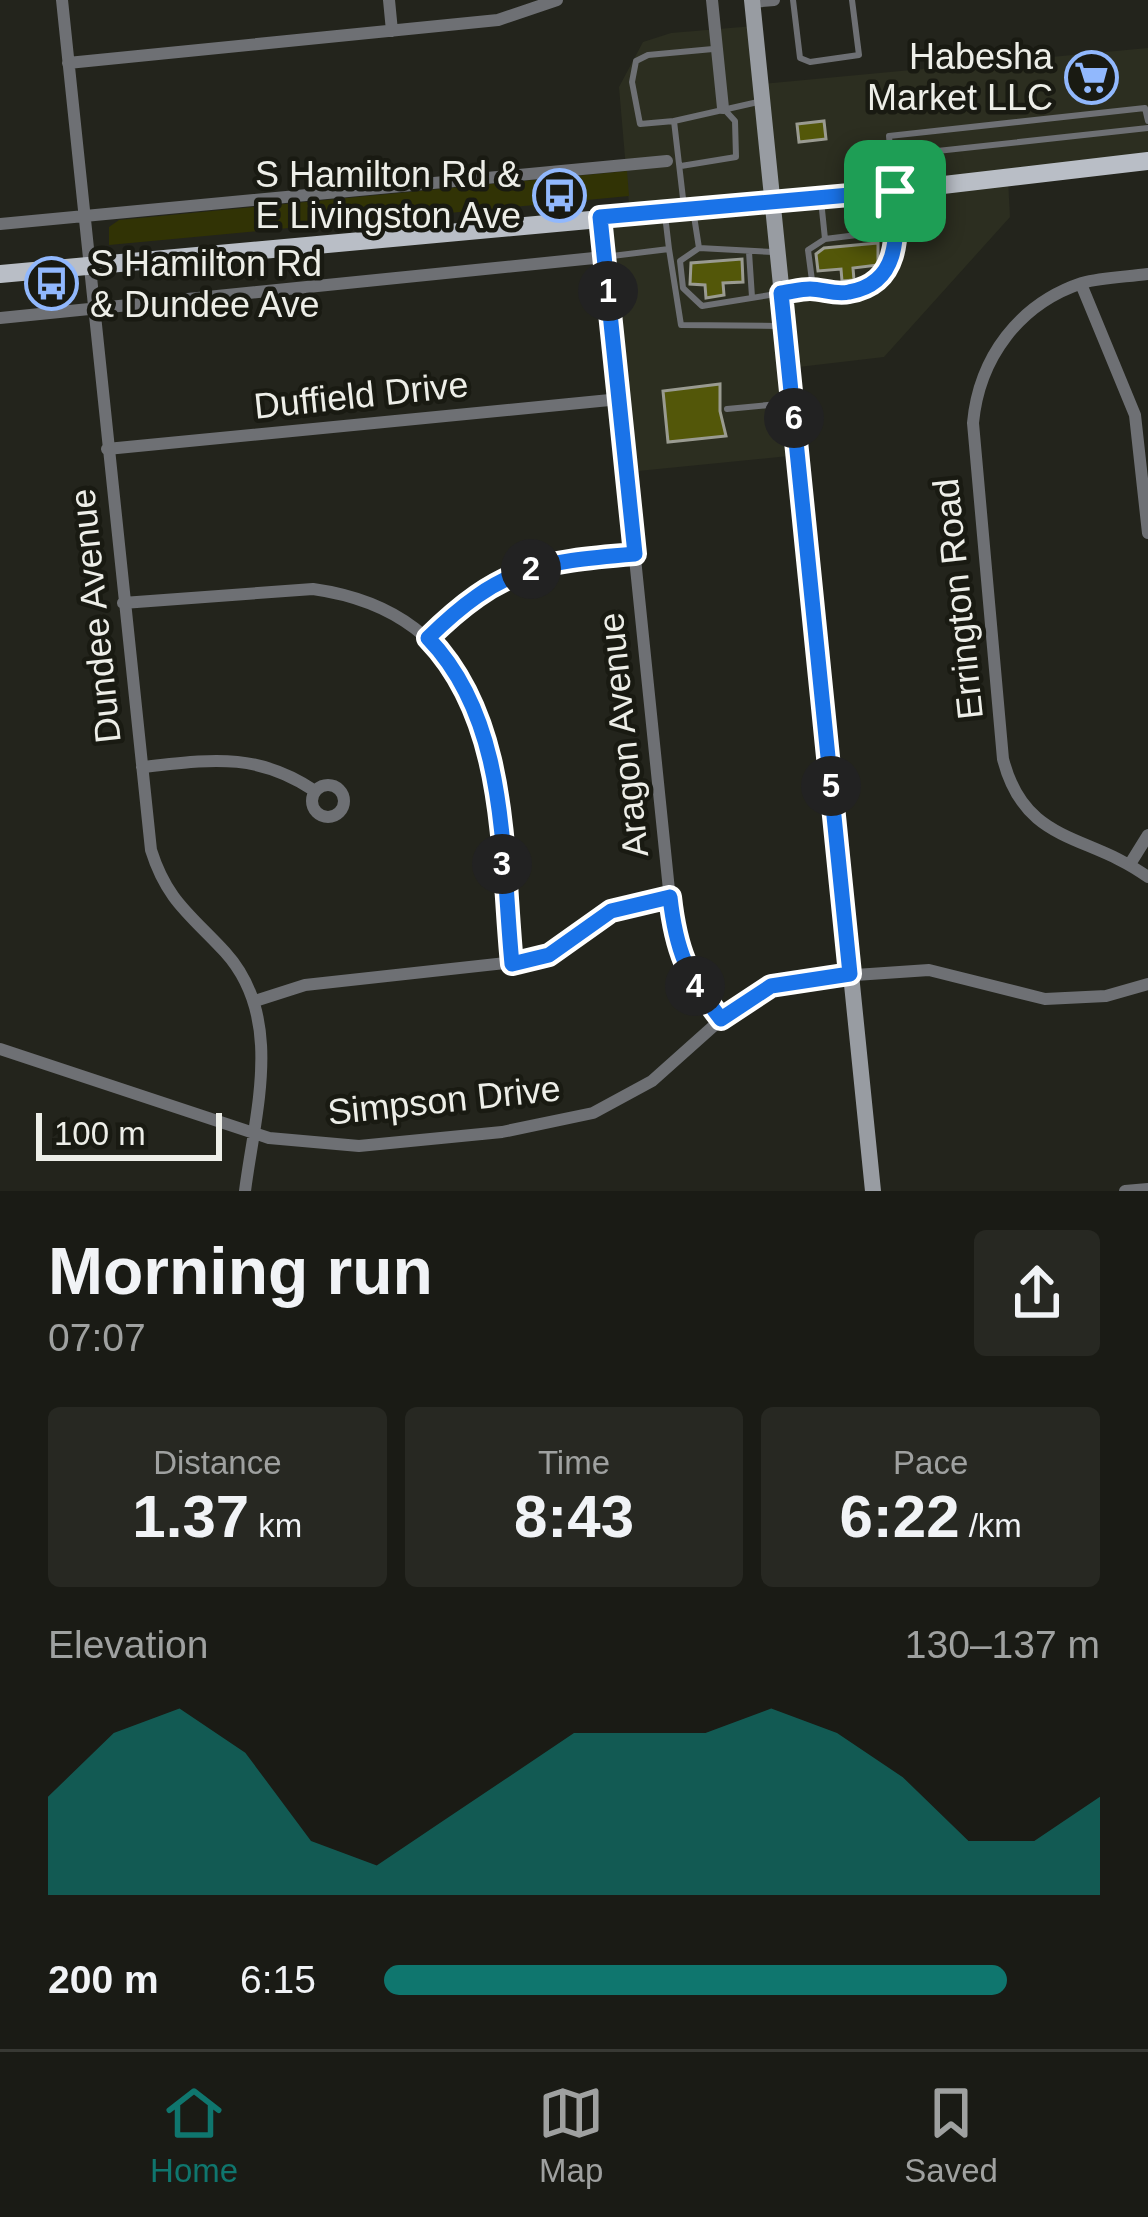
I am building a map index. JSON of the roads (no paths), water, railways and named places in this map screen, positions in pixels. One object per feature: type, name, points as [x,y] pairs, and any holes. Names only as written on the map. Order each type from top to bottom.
[{"type":"main road","points":[[752,1],[873,1191]]},
{"type":"main road","points":[[0,274],[821,199],[1148,161]]},
{"type":"street","name":"Dundee Avenue","points":[[62,0],[151,850],[182,912],[236,966],[255,1001],[262,1054],[245,1191]]},
{"type":"street","points":[[389,0],[392,31]]},
{"type":"street","points":[[68,63],[515,18],[557,0]]},
{"type":"street","points":[[712,0],[723,108]]},
{"type":"street","points":[[752,1],[774,0]]},
{"type":"street","points":[[0,224],[674,164]]},
{"type":"street","name":"Aragon Avenue","points":[[600,217],[674,929],[685,969],[721,1019]]},
{"type":"street","points":[[0,318],[604,257]]},
{"type":"street","points":[[1148,274],[1081,284],[1136,415],[1148,532]]},
{"type":"street","name":"Errington Road","points":[[1081,284],[1032,310],[994,351],[975,398],[973,448],[1003,759],[1018,800],[1049,830],[1130,864],[1148,877]]},
{"type":"street","name":"Duffield Drive","points":[[107,449],[620,399]]},
{"type":"street","points":[[428,638],[477,592],[503,578],[561,562],[635,554]]},
{"type":"street","points":[[123,603],[313,589],[381,607],[428,638],[471,695],[487,742],[512,964]]},
{"type":"street","points":[[142,767],[250,761],[315,791]]},
{"type":"street","points":[[1130,864],[1148,835]]},
{"type":"street","points":[[255,1001],[305,985],[512,964],[549,955],[611,911],[670,897]]},
{"type":"street","name":"Simpson Drive","points":[[0,1049],[253,1133],[289,1142],[359,1146],[549,1124],[593,1113],[652,1082],[721,1019],[771,986],[850,974],[928,970],[1046,999],[1106,996],[1148,984]]},
{"type":"street","points":[[1125,1191],[1148,1189]]},
{"type":"lane","points":[[793,0],[800,58],[810,62],[860,55],[852,0]]},
{"type":"lane","points":[[717,48],[648,55],[636,61],[632,82],[640,124],[762,101]]},
{"type":"lane","points":[[777,252],[699,248],[680,261],[683,288],[702,306],[813,288],[849,292],[880,282],[889,269],[897,230],[889,136],[1145,107],[1148,125],[891,156]]},
{"type":"lane","points":[[674,164],[736,157],[736,121],[723,108]]},
{"type":"lane","points":[[674,121],[681,210],[699,248]]},
{"type":"lane","points":[[821,199],[825,239]]},
{"type":"lane","points":[[681,210],[670,249],[681,325],[784,325]]},
{"type":"lane","points":[[813,288],[808,250],[825,239],[897,230]]},
{"type":"lane","points":[[604,257],[670,249]]},
{"type":"lane","points":[[749,253],[752,298]]},
{"type":"lane","points":[[727,409],[793,403]]},
{"type":"place","name":"Habesha Market LLC","points":[[1092,77]]},
{"type":"place","name":"S Hamilton Rd & E Livingston Ave","points":[[560,195]]},
{"type":"place","name":"S Hamilton Rd & Dundee Ave","points":[[51,284]]}]
